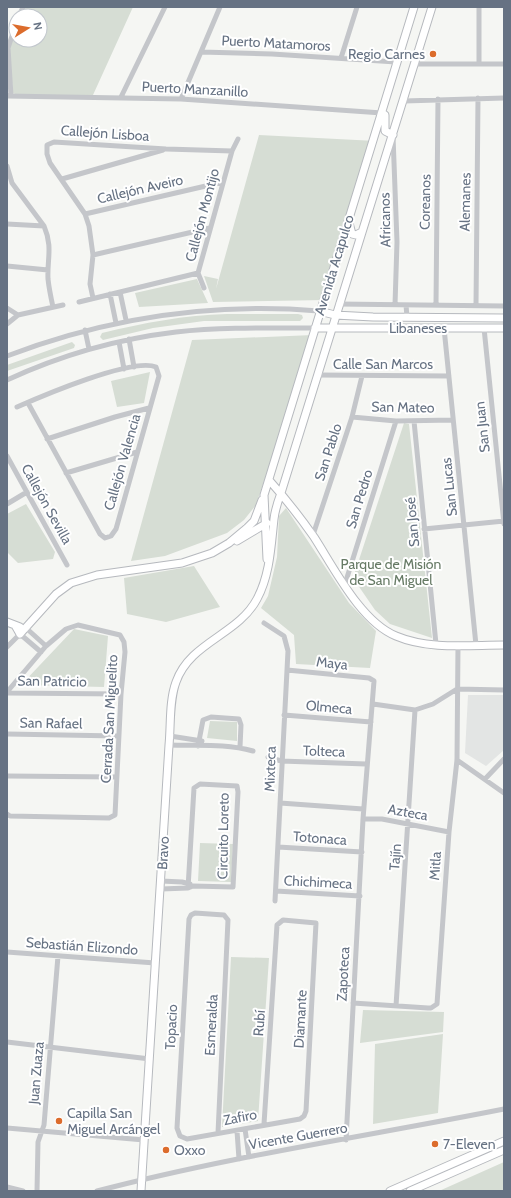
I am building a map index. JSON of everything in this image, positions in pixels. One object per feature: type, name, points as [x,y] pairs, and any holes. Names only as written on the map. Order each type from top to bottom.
[{"type":"main road","name":"Avenida Acapulco","points":[[264,525],[264,495],[319,311],[414,7]]},
{"type":"main road","name":"Avenida Acapulco","points":[[274,518],[280,493],[318,376],[338,304],[404,101],[432,7]]},
{"type":"main road","points":[[382,113],[385,115],[385,131],[393,135]]},
{"type":"main road","points":[[349,219],[350,232],[356,235],[362,232]]},
{"type":"main road","name":"Libaneses","points":[[319,311],[335,315],[504,318]]},
{"type":"main road","name":"Libaneses","points":[[315,328],[504,328]]},
{"type":"main road","points":[[269,480],[312,535],[367,615],[387,632],[415,642],[458,645],[504,645]]},
{"type":"main road","points":[[16,627],[20,634],[56,594],[71,583],[97,575],[182,563],[212,553],[229,543],[254,521],[264,495]]},
{"type":"main road","points":[[229,543],[237,541],[274,518]]},
{"type":"main road","name":"Bravo","points":[[142,1179],[169,745],[175,683],[181,670],[192,655],[233,626],[250,610],[260,592],[272,551],[274,518]]},
{"type":"main road","name":"Bravo","points":[[264,525],[268,563]]},
{"type":"main road","points":[[7,622],[16,627],[26,628]]},
{"type":"main road","points":[[390,1191],[504,1141]]},
{"type":"main road","points":[[410,1191],[504,1150]]},
{"type":"main road","points":[[141,1191],[142,1179]]},
{"type":"street","points":[[122,97],[165,7]]},
{"type":"street","points":[[181,100],[220,7]]},
{"type":"street","points":[[341,58],[357,7]]},
{"type":"street","points":[[478,7],[479,64]]},
{"type":"street","points":[[8,48],[9,96]]},
{"type":"street","name":"Puerto Matamoros","points":[[201,52],[396,62]]},
{"type":"street","points":[[414,64],[504,64]]},
{"type":"street","name":"Puerto Manzanillo","points":[[9,96],[122,97],[382,113]]},
{"type":"street","name":"Alemanes","points":[[476,306],[478,98]]},
{"type":"street","points":[[404,101],[504,98]]},
{"type":"street","name":"Coreanos","points":[[436,305],[438,99]]},
{"type":"street","name":"Africanos","points":[[393,135],[397,242],[395,305]]},
{"type":"street","name":"Callejón Montijo","points":[[79,302],[198,273],[232,151],[238,139]]},
{"type":"street","name":"Callejón Lisboa","points":[[93,298],[90,284],[93,255],[92,238],[85,214],[46,154],[46,149],[50,142],[166,150],[232,151]]},
{"type":"street","points":[[62,179],[166,150]]},
{"type":"street","points":[[7,166],[10,183],[44,226],[50,245],[48,270],[52,307]]},
{"type":"street","name":"Callejón Aveiro","points":[[85,214],[223,182]]},
{"type":"street","points":[[7,224],[44,226]]},
{"type":"street","points":[[93,255],[210,228]]},
{"type":"street","points":[[7,266],[48,270]]},
{"type":"street","points":[[198,273],[204,288]]},
{"type":"street","points":[[120,292],[126,320]]},
{"type":"street","points":[[110,294],[116,323]]},
{"type":"street","name":"Libaneses","points":[[338,304],[504,306]]},
{"type":"street","points":[[7,324],[18,315],[63,305]]},
{"type":"street","points":[[406,305],[407,317]]},
{"type":"street","points":[[7,308],[18,315]]},
{"type":"street","points":[[7,356],[85,330],[126,320],[174,313],[232,309],[319,311]]},
{"type":"street","points":[[7,380],[68,355],[129,339],[176,332],[232,329],[315,328]]},
{"type":"street","name":"San Lucas","points":[[444,328],[476,645]]},
{"type":"street","name":"San Juan","points":[[484,328],[504,524]]},
{"type":"street","points":[[85,330],[89,349]]},
{"type":"street","points":[[129,339],[134,367]]},
{"type":"street","points":[[119,342],[124,369]]},
{"type":"street","name":"Callejón Valencia","points":[[17,408],[28,403],[67,387],[124,369],[151,365],[156,367],[159,376],[116,529],[108,538],[100,534],[28,403]]},
{"type":"street","name":"Calle San Marcos","points":[[318,376],[449,376]]},
{"type":"street","name":"San Pablo","points":[[312,535],[352,417],[362,376]]},
{"type":"street","points":[[48,439],[115,417],[149,408]]},
{"type":"street","name":"San Mateo","points":[[352,417],[396,421],[453,420]]},
{"type":"street","name":"San Pedro","points":[[345,584],[396,421]]},
{"type":"street","name":"San José","points":[[414,421],[436,644]]},
{"type":"street","points":[[66,473],[137,452]]},
{"type":"street","name":"Callejón Sevilla","points":[[7,456],[67,565]]},
{"type":"street","points":[[7,504],[27,492]]},
{"type":"street","points":[[424,529],[504,521]]},
{"type":"street","name":"Mixteca","points":[[264,623],[286,638],[288,651],[281,761],[275,900]]},
{"type":"street","name":"Cerrada San Miguelito","points":[[7,692],[46,646],[66,629],[75,625],[92,627],[120,635],[124,642],[125,652],[118,736],[116,811],[111,818],[10,816],[7,814]]},
{"type":"street","points":[[26,628],[46,646]]},
{"type":"street","points":[[7,647],[20,634],[41,652]]},
{"type":"street","name":"Mitla","points":[[353,1003],[428,1008],[437,1004],[449,832],[457,760],[458,645]]},
{"type":"street","name":"Maya","points":[[287,670],[369,678],[374,682]]},
{"type":"street","name":"Zapoteca","points":[[346,1140],[360,896],[363,809],[374,682]]},
{"type":"street","points":[[373,704],[415,710],[433,704],[457,689],[504,690]]},
{"type":"street","name":"San Patricio","points":[[7,692],[121,694]]},
{"type":"street","name":"Tajín","points":[[396,1006],[409,824],[415,710]]},
{"type":"street","name":"Olmeca","points":[[284,715],[371,722]]},
{"type":"street","points":[[198,746],[205,719],[211,717],[238,719],[241,725],[240,747]]},
{"type":"street","name":"San Rafael","points":[[7,734],[118,736]]},
{"type":"street","points":[[170,736],[199,740],[206,744]]},
{"type":"street","points":[[169,745],[198,746],[206,744],[240,747],[253,751]]},
{"type":"street","name":"Tolteca","points":[[268,757],[281,761],[366,764]]},
{"type":"street","points":[[485,779],[504,759]]},
{"type":"street","points":[[457,760],[504,793]]},
{"type":"street","points":[[7,776],[117,777]]},
{"type":"street","name":"Circuito Loreto","points":[[200,784],[237,786],[238,792],[233,886],[228,888],[190,885],[195,787],[200,784]]},
{"type":"street","points":[[280,803],[363,809]]},
{"type":"street","name":"Azteca","points":[[363,819],[382,819],[449,832]]},
{"type":"street","name":"Totonaca","points":[[278,847],[362,852]]},
{"type":"street","points":[[161,881],[190,885]]},
{"type":"street","points":[[161,889],[190,885]]},
{"type":"street","name":"Chichimeca","points":[[276,891],[360,896]]},
{"type":"street","name":"Topacio","points":[[180,1136],[178,1128],[189,919],[191,915],[197,913],[224,915],[227,917]]},
{"type":"street","name":"Esmeralda","points":[[218,1133],[228,923],[227,917]]},
{"type":"street","name":"Diamante","points":[[279,922],[285,920],[316,923],[306,1111],[304,1116]]},
{"type":"street","name":"Rubí","points":[[264,1124],[279,922]]},
{"type":"street","name":"Sebastián Elizondo","points":[[7,952],[155,963]]},
{"type":"street","name":"Juan Zuaza","points":[[37,1191],[38,1142],[44,1125],[58,956]]},
{"type":"street","points":[[7,1042],[150,1059]]},
{"type":"street","name":"Vicente Guerrero","points":[[97,1191],[142,1179],[239,1159],[504,1109]]},
{"type":"street","name":"Zafiro","points":[[180,1136],[187,1139],[237,1131],[264,1124],[300,1119],[304,1116]]},
{"type":"street","points":[[7,1128],[144,1140]]},
{"type":"street","points":[[245,1129],[249,1157]]},
{"type":"street","points":[[237,1131],[239,1159]]},
{"type":"street","points":[[7,1187],[23,1191]]},
{"type":"shaded area","points":[[468,695],[504,695],[504,750],[486,766],[465,753]]},
{"type":"green space","points":[[133,7],[93,95],[17,95],[13,93],[9,48],[48,48],[48,8],[25,8]]},
{"type":"green space","points":[[259,135],[376,141],[325,300],[213,302],[204,276],[218,279],[216,289]]},
{"type":"green space","points":[[197,279],[208,303],[139,307],[135,293]]},
{"type":"green space","points":[[227,314],[298,314],[302,315],[303,318],[300,321],[204,321],[153,328],[103,340],[100,337],[102,333],[149,323],[195,316]]},
{"type":"green space","points":[[313,335],[256,505],[244,520],[227,533],[165,556],[131,561],[192,340]]},
{"type":"green space","points":[[72,342],[75,345],[74,348],[7,371],[7,365]]},
{"type":"green space","points":[[150,372],[144,403],[117,407],[111,381]]},
{"type":"green space","name":"Parque de Misión de San Miguel","points":[[404,423],[409,424],[432,638],[390,624],[375,610],[353,578]]},
{"type":"green space","points":[[26,504],[55,552],[53,559],[18,563],[7,552],[7,514]]},
{"type":"green space","points":[[286,508],[349,603],[376,631],[370,668],[296,664],[294,635],[261,608],[268,596],[277,557],[279,516]]},
{"type":"green space","points":[[194,566],[220,607],[166,622],[127,614],[124,578]]},
{"type":"green space","points":[[74,629],[108,636],[104,687],[21,685]]},
{"type":"green space","points":[[210,721],[237,722],[237,741],[207,738]]},
{"type":"green space","points":[[200,843],[233,844],[231,882],[198,881]]},
{"type":"green space","points":[[231,957],[269,958],[258,1121],[222,1127]]},
{"type":"green space","points":[[363,1010],[444,1012],[443,1032],[360,1043]]},
{"type":"green space","points":[[443,1034],[438,1113],[373,1124],[375,1044]]},
{"type":"green space","points":[[504,1162],[504,1191],[439,1191]]},
{"type":"place","name":"Regio Carnes","points":[[433,54]]},
{"type":"place","name":"Capilla San Miguel Arcángel","points":[[59,1121]]},
{"type":"place","name":"7-Eleven","points":[[435,1144]]},
{"type":"place","name":"Oxxo","points":[[166,1150]]}]
